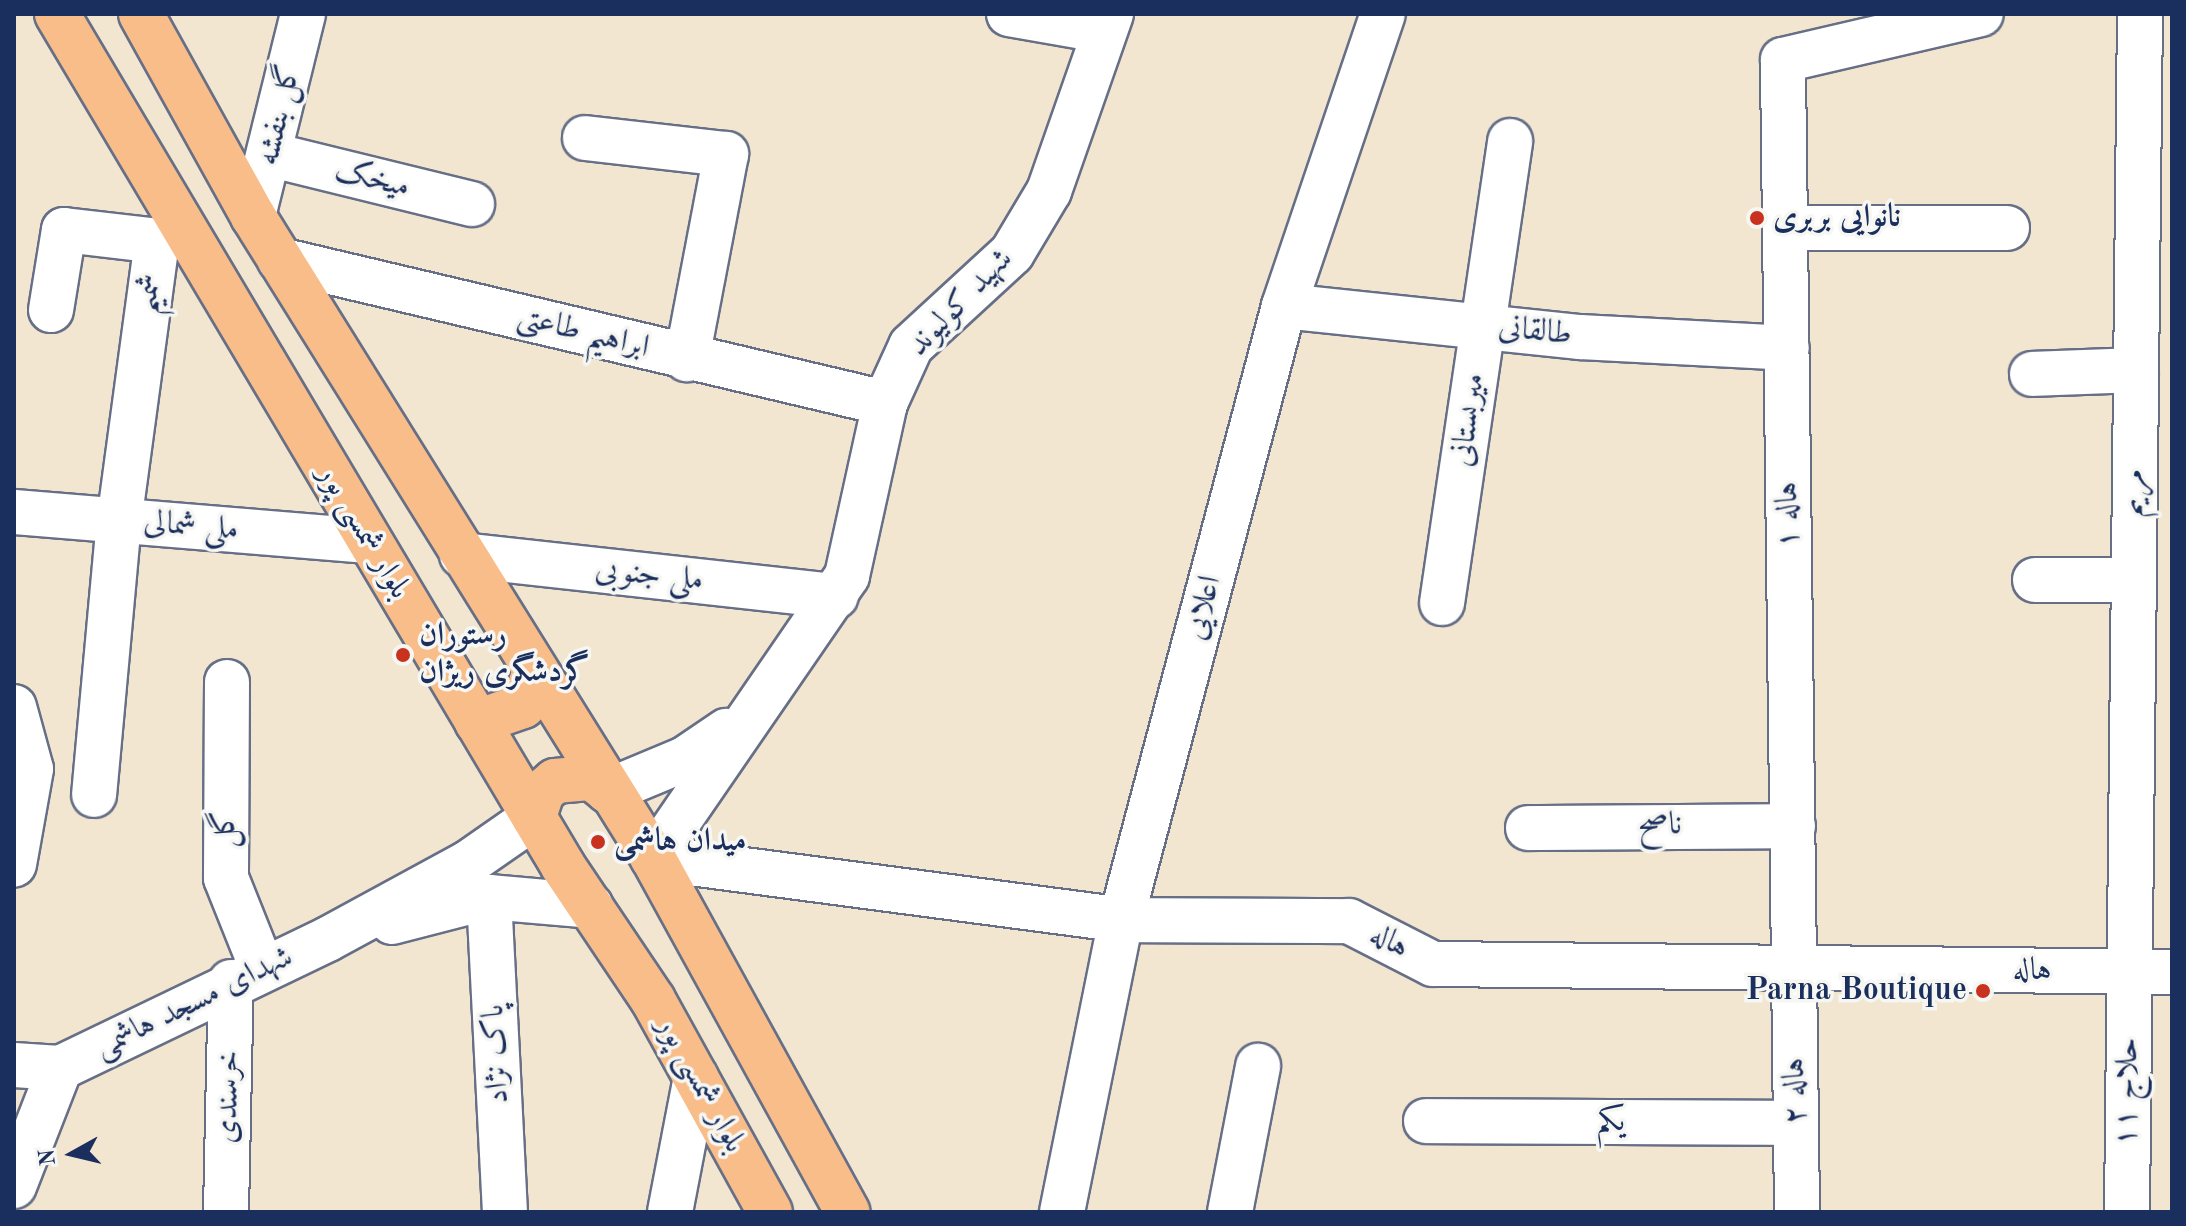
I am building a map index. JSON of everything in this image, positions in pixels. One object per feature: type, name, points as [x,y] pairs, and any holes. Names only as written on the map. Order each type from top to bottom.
[{"type":"main road","name":"بلوار شمسی پور","points":[[57,14],[368,541],[534,817],[696,1077],[770,1212]]},
{"type":"main road","points":[[141,14],[253,216],[534,674],[653,858],[848,1212]]},
{"type":"main road","points":[[477,722],[523,706],[534,674]]},
{"type":"main road","points":[[534,817],[542,792],[572,775],[608,791]]},
{"type":"street","name":"گل بنفشه","points":[[253,216],[272,155],[303,14]]},
{"type":"street","points":[[1009,14],[1106,22]]},
{"type":"street","name":"اعلایی","points":[[1062,1212],[1121,920],[1284,306],[1383,14]]},
{"type":"street","name":"هاله ۱","points":[[1794,969],[1783,60],[1981,14]]},
{"type":"street","name":"مریم","points":[[2129,972],[2140,14]]},
{"type":"street","name":"شهید کولیوند","points":[[653,858],[847,576],[885,403],[911,346],[1012,253],[1049,191],[1106,22]]},
{"type":"street","points":[[585,138],[726,154],[687,359]]},
{"type":"street","name":"میربستانی","points":[[1442,603],[1510,141]]},
{"type":"street","name":"میخک","points":[[272,155],[472,204]]},
{"type":"street","points":[[1785,228],[2007,228]]},
{"type":"street","name":"شمیم","points":[[51,310],[64,230],[157,241],[119,521]]},
{"type":"street","name":"ابراهیم طاعتی","points":[[280,260],[687,359],[885,403]]},
{"type":"street","name":"طالقانی","points":[[1284,306],[1482,326],[1787,348]]},
{"type":"street","points":[[2032,374],[2136,370]]},
{"type":"street","name":"ملی شمالی","points":[[14,512],[368,541]]},
{"type":"street","points":[[94,795],[119,521]]},
{"type":"street","name":"ملی جنوبی","points":[[462,555],[836,596]]},
{"type":"street","points":[[2035,580],[2134,580]]},
{"type":"street","name":"گل","points":[[227,682],[226,878],[247,975]]},
{"type":"street","points":[[14,707],[31,769],[14,864]]},
{"type":"street","name":"شهید کولیوند","points":[[608,791],[685,759],[748,716]]},
{"type":"street","points":[[328,939],[468,863],[534,817]]},
{"type":"street","name":"ناصح","points":[[1528,828],[1793,826]]},
{"type":"street","name":"هاله","points":[[653,858],[1121,920],[1349,921],[1433,964],[2172,972]]},
{"type":"street","points":[[328,939],[489,897],[591,906]]},
{"type":"street","name":"پاک نژاد","points":[[489,897],[505,1212]]},
{"type":"street","name":"شهدای مسجد هاشمی","points":[[60,1068],[247,975],[328,939]]},
{"type":"street","name":"هاله ۲","points":[[1794,969],[1797,1212]]},
{"type":"street","name":"حلاج ۱۱","points":[[2127,1212],[2129,972]]},
{"type":"street","name":"خرسندی","points":[[226,1212],[247,975]]},
{"type":"street","points":[[14,1065],[60,1068],[14,1186]]},
{"type":"street","points":[[1230,1212],[1258,1066]]},
{"type":"street","points":[[670,1212],[696,1077]]},
{"type":"street","name":"یکم","points":[[1426,1121],[1796,1123]]},
{"type":"place","name":"نانوایی بربری","points":[[1757,218]]},
{"type":"place","name":"رستوران گردشگری ریژان","points":[[403,655]]},
{"type":"place","name":"میدان هاشمی","points":[[598,842]]},
{"type":"place","name":"Parna Boutique","points":[[1983,991]]}]
